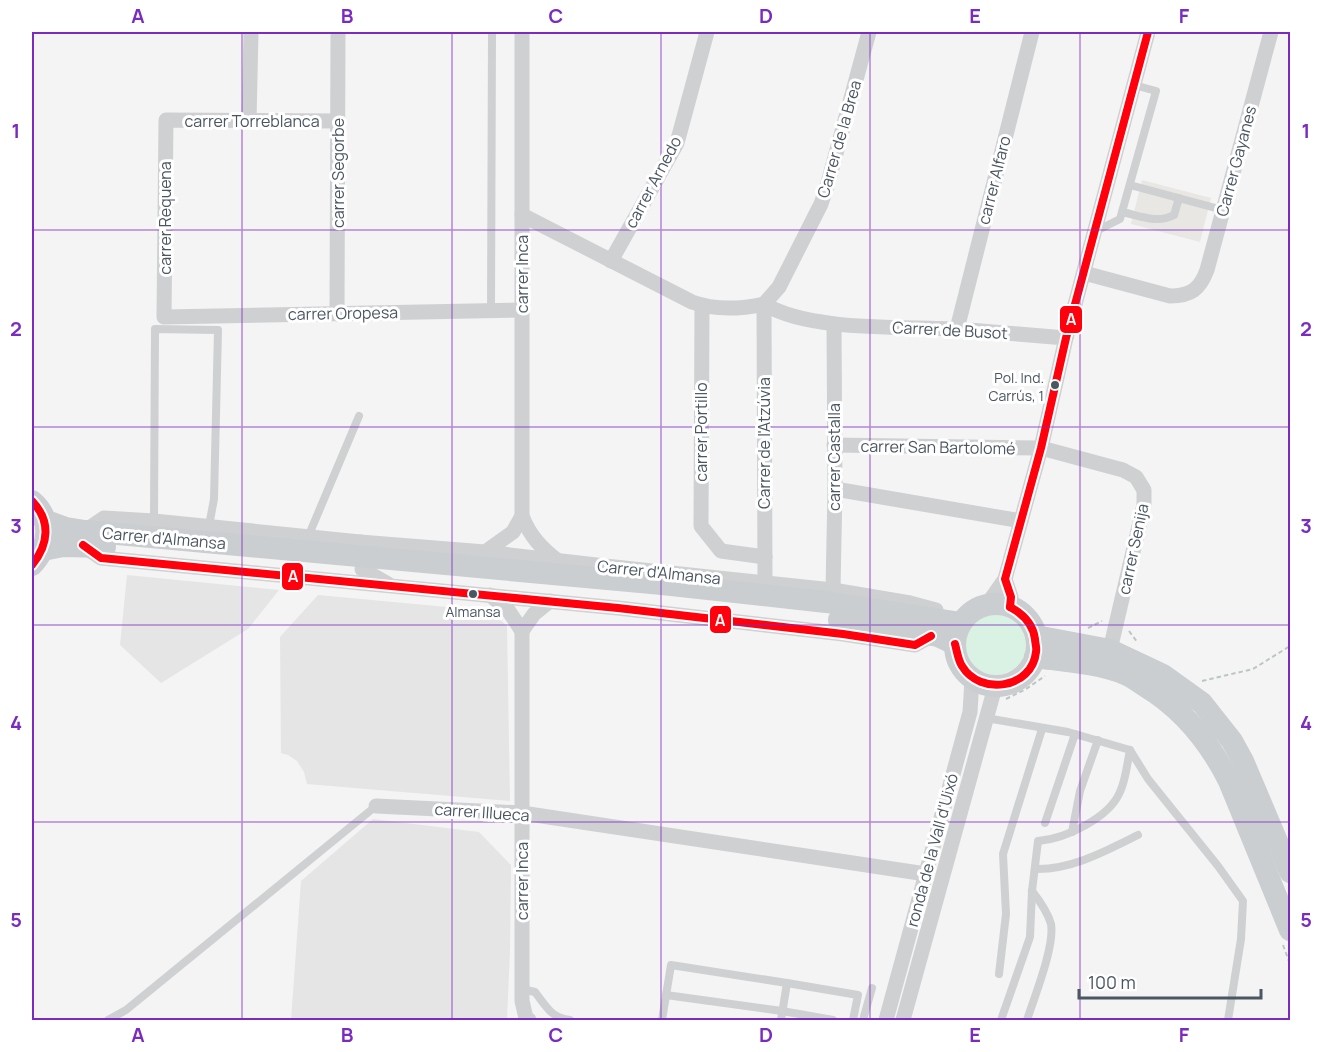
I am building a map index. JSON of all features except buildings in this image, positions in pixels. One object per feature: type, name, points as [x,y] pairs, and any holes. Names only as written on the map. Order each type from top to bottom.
[{"type":"main road","points":[[32,501],[41,512],[46,538],[37,558]]},
{"type":"main road","name":"Carrer d'Almansa","points":[[44,520],[84,538],[387,558],[662,584],[826,602],[956,630]]},
{"type":"main road","points":[[37,558],[84,538],[825,617],[931,636],[956,630],[968,616],[986,606],[1010,607],[1020,612],[1029,622],[1035,647],[1029,669],[1013,683],[995,687],[986,686],[972,679],[958,662],[956,630]]},
{"type":"main road","points":[[1035,647],[1110,650],[1163,675],[1202,704],[1220,723],[1244,761],[1290,872]]},
{"type":"main road","points":[[1035,647],[1096,667],[1126,674],[1172,703],[1186,717],[1217,757],[1229,781],[1290,930]]},
{"type":"street","points":[[249,121],[251,32]]},
{"type":"street","name":"carrer Segorbe","points":[[337,314],[338,32]]},
{"type":"street","name":"carrer Inca","points":[[522,32],[522,516]]},
{"type":"street","name":"carrer Arnedo","points":[[611,261],[677,143],[707,32]]},
{"type":"street","name":"Carrer de la Brea","points":[[764,304],[779,287],[821,204],[869,32]]},
{"type":"street","name":"carrer Alfaro","points":[[957,329],[1032,32]]},
{"type":"street","points":[[986,606],[1005,579],[1041,448],[1066,338],[1148,32]]},
{"type":"street","name":"Carrer Gayanes","points":[[1084,273],[1170,296],[1181,296],[1197,289],[1207,270],[1270,32]]},
{"type":"street","name":"carrer Torreblanca","points":[[166,120],[338,121]]},
{"type":"street","name":"carrer Requena","points":[[164,317],[166,120]]},
{"type":"street","points":[[522,215],[702,306],[733,307],[764,304],[778,313],[834,324]]},
{"type":"street","name":"Carrer de l'Atzúvia","points":[[764,304],[765,582]]},
{"type":"street","name":"carrer Portillo","points":[[702,306],[700,526],[721,551]]},
{"type":"street","name":"carrer Oropesa","points":[[164,317],[522,310]]},
{"type":"street","name":"Carrer de Busot","points":[[834,324],[957,329],[1066,338]]},
{"type":"street","name":"carrer Castalla","points":[[832,590],[835,489],[834,324]]},
{"type":"street","name":"carrer San Bartolomé","points":[[834,445],[1041,448]]},
{"type":"street","name":"carrer Senija","points":[[1041,448],[1123,470],[1136,477],[1144,490],[1144,505],[1110,650]]},
{"type":"street","points":[[835,489],[1021,521]]},
{"type":"street","points":[[485,552],[513,532],[522,516]]},
{"type":"street","points":[[522,516],[529,533],[545,551],[558,561]]},
{"type":"street","name":"Carrer d'Almansa","points":[[931,636],[915,645],[737,621],[550,601],[101,558],[84,538],[105,518],[485,552],[832,590],[910,603],[941,611],[956,630]]},
{"type":"street","name":"Carrer d'Almansa","points":[[360,542],[387,558]]},
{"type":"street","name":"Carrer d'Almansa","points":[[721,551],[765,557]]},
{"type":"street","name":"Carrer d'Almansa","points":[[362,568],[393,587]]},
{"type":"street","points":[[1005,579],[1011,597],[1010,607]]},
{"type":"street","points":[[490,595],[508,610],[522,631],[534,614],[550,601]]},
{"type":"street","name":"carrer Inca","points":[[522,631],[522,1001],[526,1018],[529,1020]]},
{"type":"street","name":"ronda de la Vall d'Uixó","points":[[886,1020],[970,712],[972,679]]},
{"type":"street","name":"ronda de la Vall d'Uixó","points":[[903,1020],[995,687]]},
{"type":"street","name":"carrer Illueca","points":[[376,806],[522,813],[926,874]]},
{"type":"lane","points":[[492,32],[492,311]]},
{"type":"lane","points":[[1095,232],[1120,219],[1156,91],[1134,86]]},
{"type":"lane","points":[[1130,185],[1223,210]]},
{"type":"lane","points":[[1122,212],[1157,221],[1166,220],[1174,215],[1179,198]]},
{"type":"lane","points":[[154,521],[155,329],[218,330],[214,499],[208,526]]},
{"type":"lane","points":[[308,537],[359,416]]},
{"type":"lane","points":[[985,718],[1075,734],[1130,750],[1148,779],[1243,901],[1241,939],[1228,1020]]},
{"type":"lane","points":[[999,974],[1006,914],[1003,854],[1042,729]]},
{"type":"lane","points":[[1045,823],[1075,734]]},
{"type":"lane","points":[[1071,832],[1080,791],[1098,740]]},
{"type":"lane","points":[[1001,1020],[1030,937],[1032,891],[1038,841],[1052,840],[1106,813],[1120,793],[1130,750]]},
{"type":"lane","name":"carrer Illueca","points":[[108,1020],[126,1010],[376,806]]},
{"type":"lane","points":[[1035,869],[1054,868],[1079,862],[1138,835]]},
{"type":"lane","points":[[1027,1020],[1048,957],[1051,925],[1032,891]]},
{"type":"lane","points":[[662,1020],[671,965],[858,995],[853,1020]]},
{"type":"lane","points":[[781,1020],[787,983]]},
{"type":"lane","points":[[863,1020],[872,988]]},
{"type":"lane","points":[[522,989],[535,992],[552,1015],[570,1020]]},
{"type":"lane","points":[[666,995],[833,1020]]},
{"type":"path","points":[[1194,682],[1253,669],[1290,646]]},
{"type":"shaded area","points":[[1142,180],[1211,198],[1200,242],[1131,224]]},
{"type":"shaded area","points":[[127,575],[279,590],[248,629],[161,683],[120,645]]},
{"type":"shaded area","points":[[318,595],[490,611],[507,626],[510,801],[307,784],[304,772],[297,761],[281,753],[280,637]]},
{"type":"shaded area","points":[[373,819],[479,832],[511,865],[507,1020],[291,1020],[301,881]]},
{"type":"green space","points":[[995,611],[1007,613],[1018,620],[1025,631],[1027,643],[1025,655],[1018,666],[1007,673],[995,675],[983,673],[972,666],[965,655],[963,643],[965,631],[972,620],[983,613]]},
{"type":"transit line","name":"A","points":[[1010,607],[1011,597],[1005,579],[1041,448],[1066,338],[1148,32]]},
{"type":"transit line","name":"A","points":[[32,501],[42,516],[46,533],[42,549],[32,565]]},
{"type":"transit line","name":"A","points":[[83,545],[101,558],[618,608],[843,634],[915,645],[931,636]]},
{"type":"transit line","name":"A","points":[[955,644],[961,664],[970,676],[992,685],[1016,681],[1032,664],[1036,649],[1030,624],[1010,607]]},
{"type":"place","name":"Pol. Ind. Carrús, 1","points":[[1055,385]]},
{"type":"place","name":"Almansa","points":[[473,594]]}]
